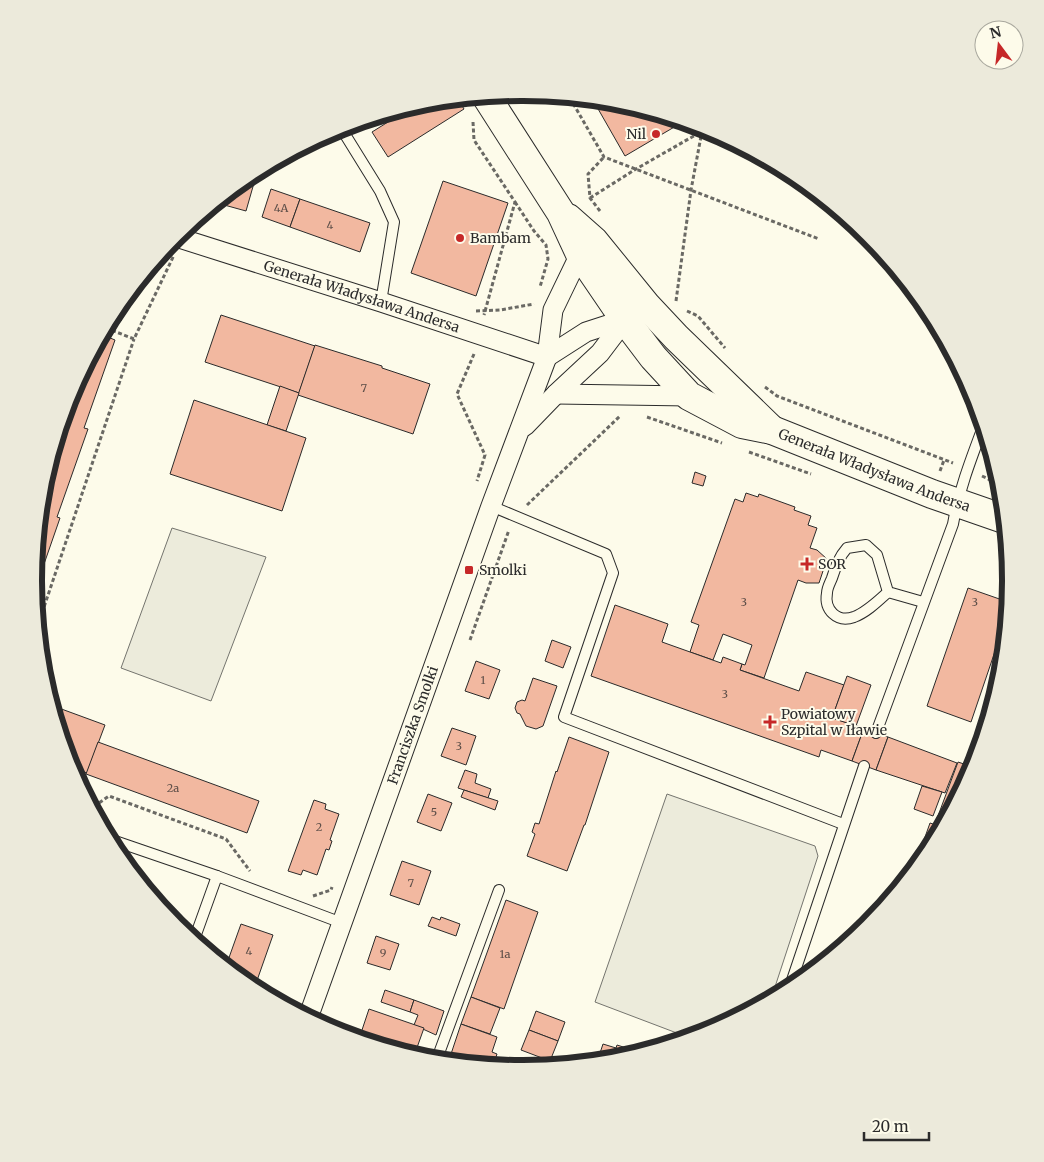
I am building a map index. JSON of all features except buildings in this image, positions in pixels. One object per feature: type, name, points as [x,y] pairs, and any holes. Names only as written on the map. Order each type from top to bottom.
[{"type":"street","points":[[491,103],[561,213],[580,254],[647,308]]},
{"type":"street","points":[[561,213],[594,241],[647,308]]},
{"type":"street","name":"Generała Władysława Andersa","points":[[180,245],[381,302],[547,357]]},
{"type":"street","name":"Franciszka Smolki","points":[[310,1011],[491,506],[547,357],[553,310],[580,254]]},
{"type":"street","points":[[547,357],[586,332],[647,308]]},
{"type":"street","name":"Generała Władysława Andersa","points":[[647,308],[653,357],[690,396],[742,424],[772,430],[997,516]]},
{"type":"street","name":"Generała Władysława Andersa","points":[[647,308],[772,430]]},
{"type":"street","name":"Franciszka Smolki","points":[[519,432],[556,394],[647,308]]},
{"type":"street","points":[[556,394],[690,396]]},
{"type":"lane","points":[[346,135],[380,191],[394,222],[381,302]]},
{"type":"lane","points":[[876,733],[952,524],[956,502],[979,438]]},
{"type":"lane","points":[[491,506],[606,554],[613,573],[564,716],[843,824]]},
{"type":"lane","points":[[866,545],[877,555],[888,592],[853,617],[841,618],[833,616],[828,608],[826,593],[838,558],[847,548],[866,545]]},
{"type":"lane","points":[[888,592],[923,602]]},
{"type":"lane","points":[[794,976],[864,766]]},
{"type":"lane","points":[[121,843],[217,876],[342,923]]},
{"type":"lane","points":[[197,933],[217,876]]},
{"type":"lane","points":[[439,1053],[499,890]]},
{"type":"path","points":[[574,105],[604,157],[819,239]]},
{"type":"path","points":[[473,120],[474,140],[534,231],[546,245],[548,258],[538,295]]},
{"type":"path","points":[[590,198],[696,135]]},
{"type":"path","points":[[647,308],[675,306],[691,190],[702,137]]},
{"type":"path","points":[[602,214],[590,198],[588,174],[604,157]]},
{"type":"path","points":[[476,483],[485,454],[457,394],[483,335],[485,310],[515,202]]},
{"type":"path","points":[[44,608],[134,339],[172,254]]},
{"type":"path","points":[[485,310],[500,310],[535,304]]},
{"type":"path","points":[[683,309],[698,316],[727,350]]},
{"type":"path","points":[[113,331],[134,339]]},
{"type":"path","points":[[764,386],[777,396],[967,468],[990,480]]},
{"type":"path","points":[[97,802],[99,803],[109,796],[226,839],[250,871]]},
{"type":"path","points":[[307,898],[331,890],[335,881]]},
{"type":"shaded area","points":[[172,528],[266,557],[211,701],[121,668]]},
{"type":"shaded area","points":[[667,794],[815,846],[818,856],[775,988],[734,1011],[679,1034],[595,1002]]},
{"type":"place","name":"Nil","points":[[656,134]]},
{"type":"place","name":"Bambam","points":[[460,238]]},
{"type":"place","name":"SOR","points":[[807,564]]},
{"type":"place","name":"Smolki","points":[[469,570]]},
{"type":"place","name":"Powiatowy Szpital w Iławie","points":[[770,722]]}]
